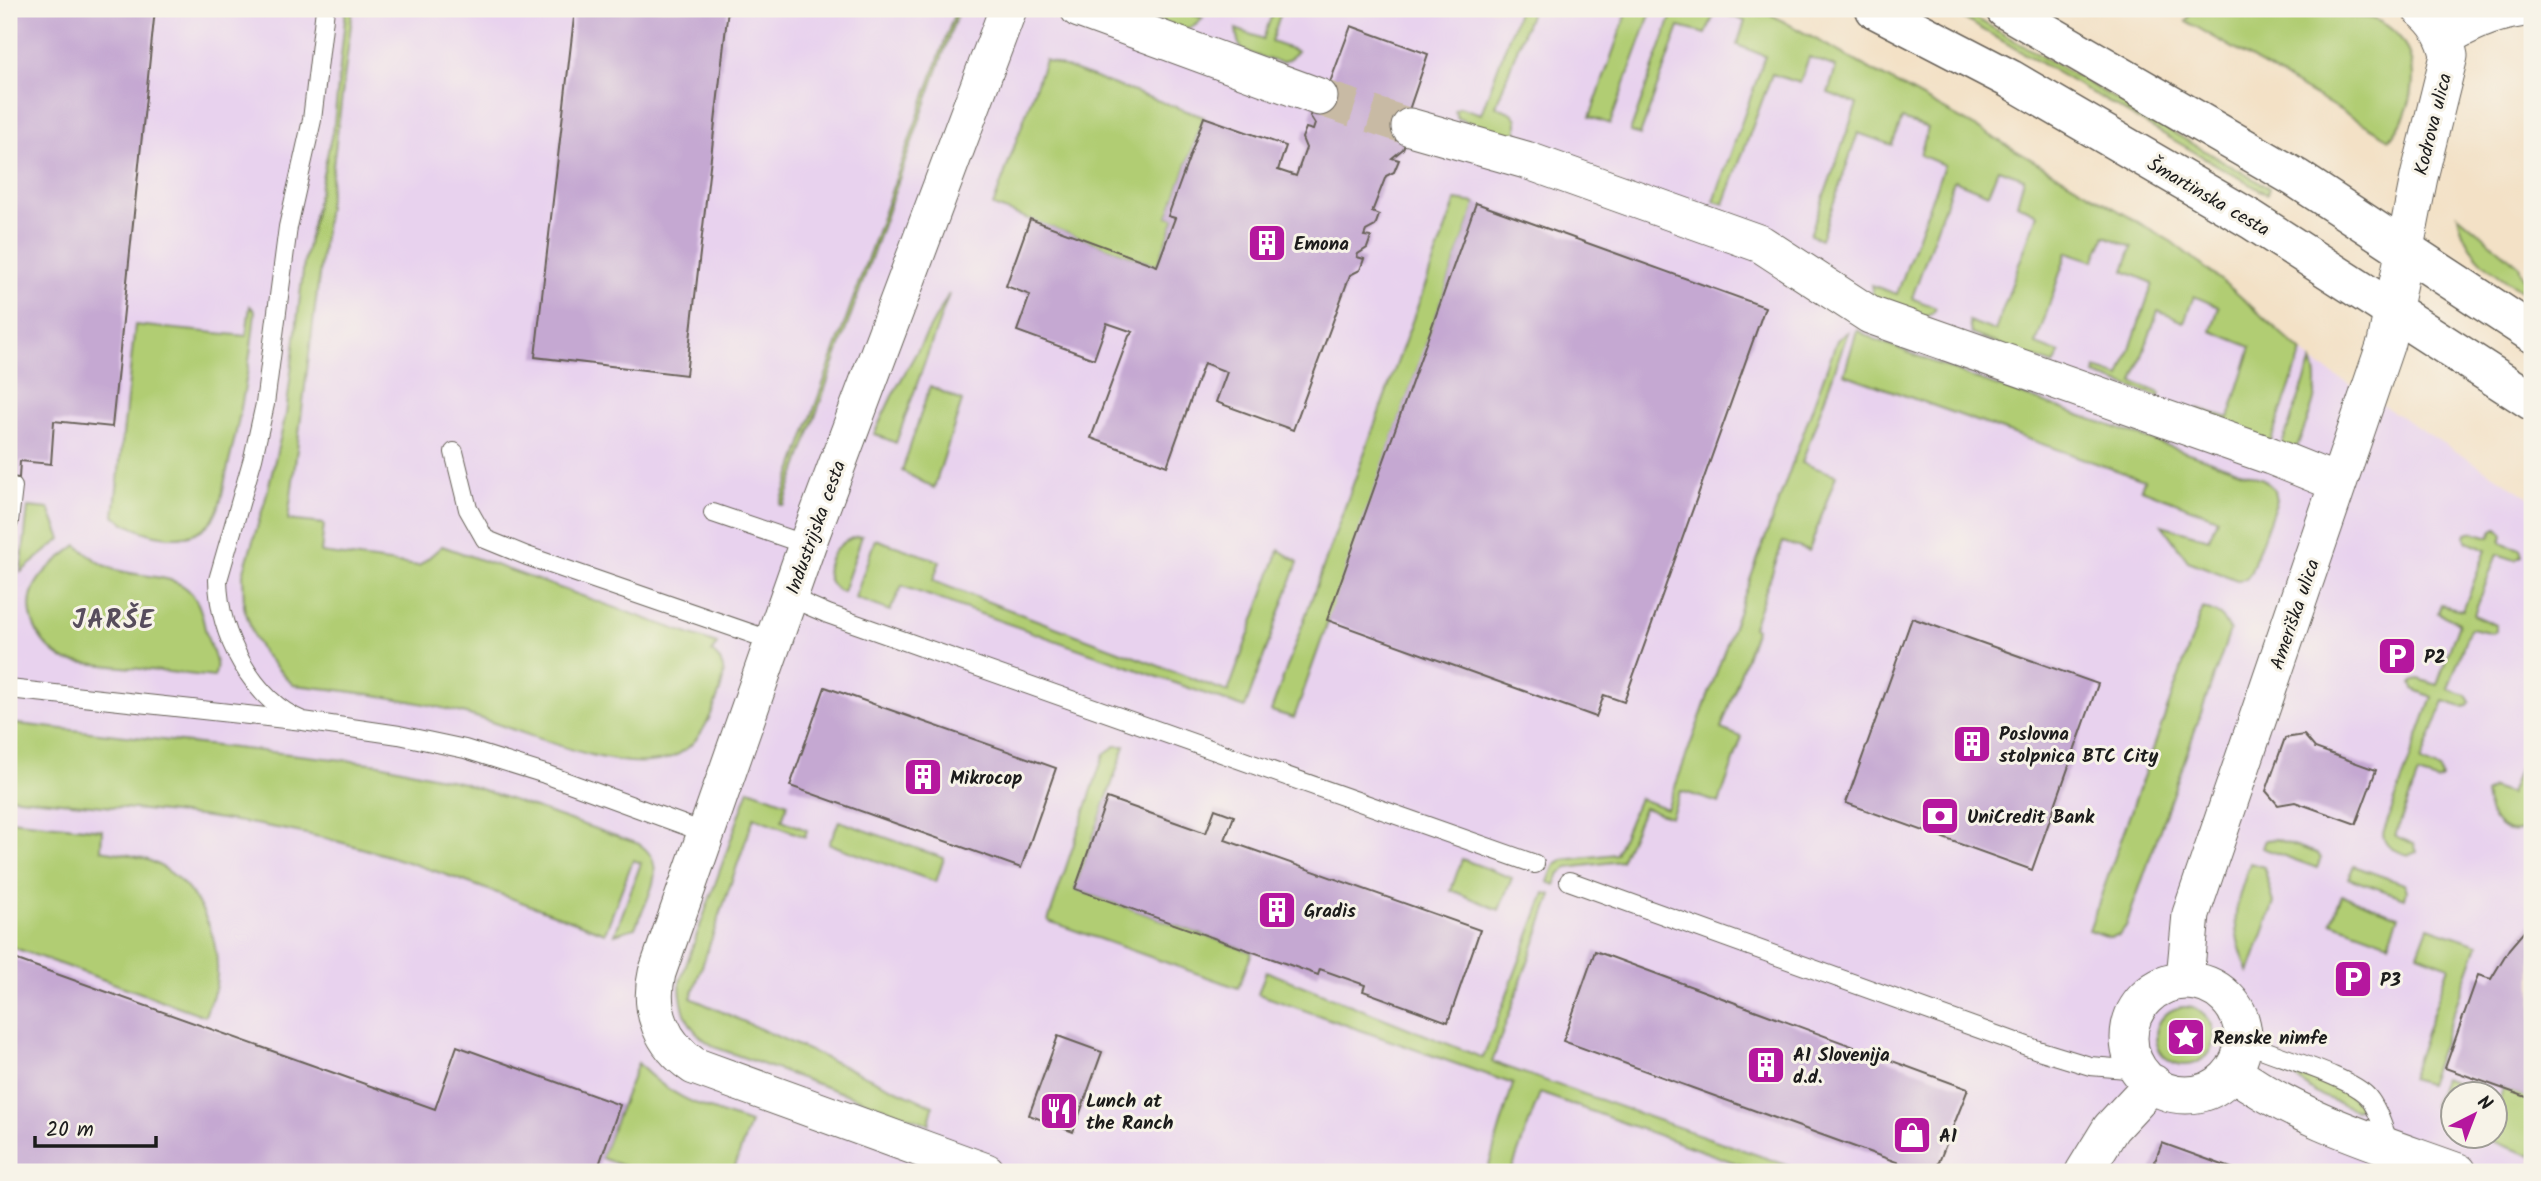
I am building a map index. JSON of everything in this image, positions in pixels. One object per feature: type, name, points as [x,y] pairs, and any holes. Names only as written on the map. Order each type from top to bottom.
[{"type":"main road","name":"Šmartinska cesta","points":[[1875,9],[2010,79],[2252,220],[2532,401]]},
{"type":"main road","points":[[2005,9],[2296,178],[2532,333]]},
{"type":"street","name":"Industrijska cesta","points":[[986,1172],[710,1073],[686,1060],[673,1047],[658,1023],[652,994],[657,972],[807,545],[1008,9]]},
{"type":"street","points":[[1079,9],[1319,97]]},
{"type":"street","points":[[2421,9],[2432,19],[2444,37],[2478,19],[2519,9]]},
{"type":"street","name":"Kodrova ulica","points":[[2405,248],[2449,56],[2444,37]]},
{"type":"street","points":[[1410,127],[1526,160],[1761,244],[1870,315],[2271,456],[2338,483]]},
{"type":"street","name":"Ameriška ulica","points":[[2185,979],[2191,914],[2368,401],[2386,343],[2405,248]]},
{"type":"street","points":[[2185,979],[2208,985],[2225,996],[2241,1022],[2238,1057],[2219,1085],[2204,1094],[2174,1093],[2146,1077],[2131,1054],[2127,1037],[2129,1023],[2143,999],[2155,990],[2185,979]]},
{"type":"street","points":[[2238,1057],[2270,1097],[2321,1120],[2458,1172]]},
{"type":"street","points":[[2084,1172],[2146,1077]]},
{"type":"lane","points":[[303,721],[280,709],[256,684],[244,665],[225,622],[218,594],[218,580],[253,458],[265,404],[288,227],[312,120],[326,9]]},
{"type":"lane","points":[[454,452],[468,509],[485,539],[527,556],[773,640]]},
{"type":"lane","points":[[9,522],[13,487]]},
{"type":"lane","points":[[713,513],[807,545]]},
{"type":"lane","points":[[789,597],[828,614],[1535,864]]},
{"type":"lane","points":[[9,689],[303,721],[399,735],[465,750],[545,774],[706,833]]},
{"type":"lane","points":[[1569,881],[2039,1050],[2090,1066],[2146,1077]]},
{"type":"shaded area","points":[[9,9],[1761,9],[1981,130],[2172,242],[2232,289],[2312,361],[2532,499],[2532,1172],[9,1172]]},
{"type":"green space","points":[[346,9],[353,9],[288,520],[324,524],[321,553],[419,566],[442,546],[717,644],[712,652],[721,662],[724,674],[713,710],[703,730],[689,747],[670,758],[637,762],[613,760],[560,746],[484,719],[420,703],[293,685],[263,653],[254,637],[244,607],[243,574],[265,501],[286,414],[304,263],[334,123]]},
{"type":"green space","points":[[956,9],[959,9],[784,505],[780,505]]},
{"type":"green space","points":[[1144,9],[1178,9],[1203,18],[1194,26],[1185,28],[1165,23]]},
{"type":"green space","points":[[1274,9],[1282,9],[1271,42],[1297,51],[1283,62],[1266,59],[1243,49],[1237,38],[1236,29],[1263,39]]},
{"type":"green space","points":[[1519,9],[1532,9],[1496,106],[1512,113],[1517,119],[1517,131],[1509,137],[1457,118],[1455,110],[1460,107],[1481,114]]},
{"type":"green space","points":[[1628,9],[1652,9],[1610,124],[1590,117]]},
{"type":"green space","points":[[1674,9],[1761,9],[1981,130],[2172,242],[2232,289],[2302,352],[2270,443],[2198,418],[2198,408],[2229,418],[2251,347],[2211,331],[2219,307],[2194,296],[2184,322],[2158,311],[2133,382],[2160,393],[2159,397],[2095,375],[2096,369],[2120,377],[2153,283],[2124,271],[2132,247],[2105,236],[2094,261],[2067,252],[2036,344],[2060,353],[2054,365],[1971,334],[1969,321],[1995,331],[2037,214],[2017,204],[2024,178],[1998,169],[1988,194],[1954,180],[1912,298],[1936,308],[1933,313],[1924,318],[1873,297],[1871,285],[1897,294],[1944,165],[1920,155],[1928,128],[1902,119],[1892,145],[1858,133],[1821,239],[1810,235],[1857,104],[1828,93],[1836,67],[1809,57],[1800,83],[1772,74],[1724,204],[1714,201],[1765,56],[1737,45],[1745,21],[1716,10],[1706,34],[1679,27],[1640,135],[1630,132]]},
{"type":"green space","points":[[1947,9],[1960,9],[2269,188],[2267,194]]},
{"type":"green space","points":[[2193,9],[2259,9],[2370,18],[2388,27],[2401,39],[2409,54],[2413,71],[2408,107],[2401,124],[2390,139],[2186,21]]},
{"type":"green space","points":[[1045,60],[1204,117],[1168,216],[1175,218],[1157,266],[993,206]]},
{"type":"green space","points":[[1456,200],[1476,203],[1294,718],[1271,711]]},
{"type":"green space","points":[[2458,215],[2519,266],[2524,280],[2522,291],[2490,269],[2473,251],[2461,228]]},
{"type":"green space","points":[[949,294],[896,443],[874,434],[892,396]]},
{"type":"green space","points":[[250,306],[255,311],[247,373],[218,510],[202,529],[177,537],[150,534],[124,523],[114,516],[135,325],[246,336]]},
{"type":"green space","points":[[1857,330],[1979,380],[2263,479],[2275,490],[2277,500],[2250,574],[2246,579],[2237,580],[2188,561],[2162,525],[2209,539],[2217,518],[2141,489],[2144,480],[1844,374]]},
{"type":"green space","points":[[1848,332],[1802,463],[1836,475],[1809,551],[1783,542],[1721,729],[1742,737],[1719,803],[1681,791],[1671,817],[1644,808],[1621,861],[1568,868],[1560,873],[1555,885],[1548,882],[1555,864],[1562,860],[1616,854],[1639,798],[1667,809],[1837,340]]},
{"type":"green space","points":[[2312,361],[2316,383],[2309,415],[2297,447],[2281,447]]},
{"type":"green space","points":[[930,386],[962,401],[934,488],[902,471]]},
{"type":"green space","points":[[28,507],[49,509],[61,539],[21,572]]},
{"type":"green space","points":[[2497,528],[2503,534],[2501,542],[2520,549],[2522,556],[2515,560],[2497,554],[2474,615],[2496,625],[2496,630],[2493,633],[2470,628],[2448,689],[2466,695],[2470,702],[2462,707],[2444,701],[2421,762],[2440,770],[2442,778],[2437,781],[2418,775],[2395,836],[2414,844],[2417,852],[2409,855],[2389,846],[2383,834],[2432,697],[2413,689],[2411,684],[2419,679],[2437,685],[2459,623],[2438,613],[2441,605],[2463,610],[2486,550],[2467,542],[2466,534],[2473,532],[2490,537]]},
{"type":"green space","points":[[862,536],[843,592],[834,587],[829,579],[829,561],[841,544]]},
{"type":"green space","points":[[875,539],[940,561],[933,581],[1228,692],[1279,550],[1298,562],[1245,708],[902,586],[890,611],[855,598]]},
{"type":"green space","points":[[77,545],[108,567],[170,580],[189,591],[200,609],[215,656],[214,677],[67,661],[52,650],[34,625],[30,611],[31,599],[40,578]]},
{"type":"green space","points":[[2203,608],[2220,615],[2230,631],[2126,926],[2119,935],[2109,937],[2089,930]]},
{"type":"green space","points":[[9,723],[380,764],[463,783],[639,844],[648,852],[653,862],[655,872],[650,895],[635,928],[615,934],[641,863],[633,860],[605,933],[431,870],[324,838],[206,817],[9,797]]},
{"type":"green space","points":[[2532,735],[2532,769],[2521,799],[2532,803],[2532,824],[2523,829],[2506,830],[2494,820],[2485,794],[2492,788],[2510,794]]},
{"type":"green space","points":[[1115,746],[1125,746],[1075,889],[1252,952],[1238,988],[1048,921],[1104,754]]},
{"type":"green space","points":[[749,789],[788,803],[782,820],[807,830],[805,837],[754,817],[691,998],[933,1106],[929,1124],[717,1048],[700,1036],[688,1021],[682,1003],[680,982]]},
{"type":"green space","points":[[9,820],[102,830],[101,850],[148,860],[180,881],[203,911],[215,947],[216,985],[205,1016],[9,946]]},
{"type":"green space","points":[[839,821],[944,858],[936,882],[829,844]]},
{"type":"green space","points":[[2276,839],[2317,853],[2321,858],[2317,868],[2262,848],[2265,840]]},
{"type":"green space","points":[[1462,859],[1512,878],[1499,910],[1451,890]]},
{"type":"green space","points":[[2250,863],[2264,867],[2274,903],[2249,973],[2238,942],[2236,918]]},
{"type":"green space","points":[[2354,866],[2404,884],[2407,890],[2405,898],[2348,878]]},
{"type":"green space","points":[[1545,893],[1552,895],[1492,1062],[1806,1172],[1761,1172],[1540,1093],[1511,1172],[1487,1172],[1513,1084],[1258,994],[1266,971],[1483,1058]]},
{"type":"green space","points":[[2342,895],[2399,916],[2389,943],[2331,922]]},
{"type":"green space","points":[[2428,927],[2478,944],[2428,1084],[2410,1079],[2449,966],[2418,954]]},
{"type":"green space","points":[[2179,1007],[2191,1007],[2206,1015],[2214,1030],[2214,1042],[2206,1057],[2191,1065],[2179,1065],[2164,1057],[2156,1042],[2156,1030],[2164,1015]]},
{"type":"green space","points":[[638,1063],[676,1094],[750,1123],[733,1172],[640,1172],[601,1158]]},
{"type":"green space","points":[[2288,1072],[2327,1084],[2346,1093],[2360,1106],[2356,1110],[2317,1094]]},
{"type":"green space","points":[[2440,1087],[2440,1108],[2434,1106]]},
{"type":"green space","points":[[2510,1091],[2532,1099],[2532,1156],[2510,1148]]},
{"type":"building","points":[[9,9],[155,9],[112,427],[54,421],[51,464],[20,461],[19,478],[9,477]]},
{"type":"building","points":[[575,9],[728,9],[686,375],[535,357]]},
{"type":"building","name":"Emona","points":[[1351,26],[1428,54],[1408,113],[1407,138],[1403,149],[1392,158],[1399,160],[1394,172],[1386,176],[1372,212],[1379,215],[1375,226],[1366,231],[1364,236],[1371,237],[1367,248],[1357,257],[1364,259],[1360,270],[1350,275],[1293,430],[1216,402],[1227,372],[1204,363],[1167,466],[1091,438],[1129,336],[1133,332],[1107,323],[1094,359],[1017,331],[1030,295],[1006,286],[1030,219],[1157,266],[1175,218],[1168,216],[1204,117],[1286,146],[1278,170],[1296,176],[1306,148],[1302,138],[1306,128],[1313,130],[1315,124],[1310,116],[1314,105],[1329,85]]},
{"type":"building","points":[[1476,203],[1765,307],[1624,702],[1604,695],[1596,717],[1327,620]]},
{"type":"building","name":"Poslovna stolpnica BTC City","points":[[1912,618],[2098,684],[2032,870],[1846,803]]},
{"type":"building","name":"Mikrocop","points":[[825,687],[1056,768],[1021,868],[790,786]]},
{"type":"building","points":[[2304,735],[2315,748],[2376,770],[2356,824],[2295,802],[2278,805],[2266,791],[2285,738]]},
{"type":"building","name":"Gradis","points":[[1107,798],[1206,833],[1215,809],[1234,816],[1225,840],[1480,930],[1448,1022],[1363,991],[1365,985],[1320,969],[1318,975],[1075,889]]},
{"type":"building","points":[[2532,922],[2532,1099],[2510,1091],[2510,1080],[2479,1080],[2445,1068],[2478,975],[2491,979],[2509,949]]},
{"type":"building","name":"A1 Slovenija d.d.","points":[[1595,951],[1968,1089],[1935,1172],[1924,1172],[1563,1041]]},
{"type":"building","points":[[9,957],[435,1109],[457,1046],[620,1105],[598,1168],[609,1172],[9,1172]]},
{"type":"building","points":[[1058,1036],[1102,1052],[1073,1132],[1029,1115]]},
{"type":"building","points":[[2162,1143],[2242,1172],[2151,1172]]},
{"type":"tunnel","points":[[1319,97],[1410,127]]},
{"type":"place","name":"Emona","points":[[1267,243]]},
{"type":"place","name":"P2","points":[[2397,656]]},
{"type":"place","name":"Poslovna stolpnica BTC City","points":[[1972,744]]},
{"type":"place","name":"Mikrocop","points":[[923,777]]},
{"type":"place","name":"UniCredit Bank","points":[[1940,816]]},
{"type":"place","name":"Gradis","points":[[1277,910]]},
{"type":"place","name":"P3","points":[[2353,979]]},
{"type":"place","name":"Renske nimfe","points":[[2186,1037]]},
{"type":"place","name":"A1 Slovenija d.d.","points":[[1766,1065]]},
{"type":"place","name":"Lunch at the Ranch","points":[[1059,1111]]},
{"type":"place","name":"A1","points":[[1912,1135]]},
{"type":"district","name":"JARŠE","points":[[114,619]]}]
